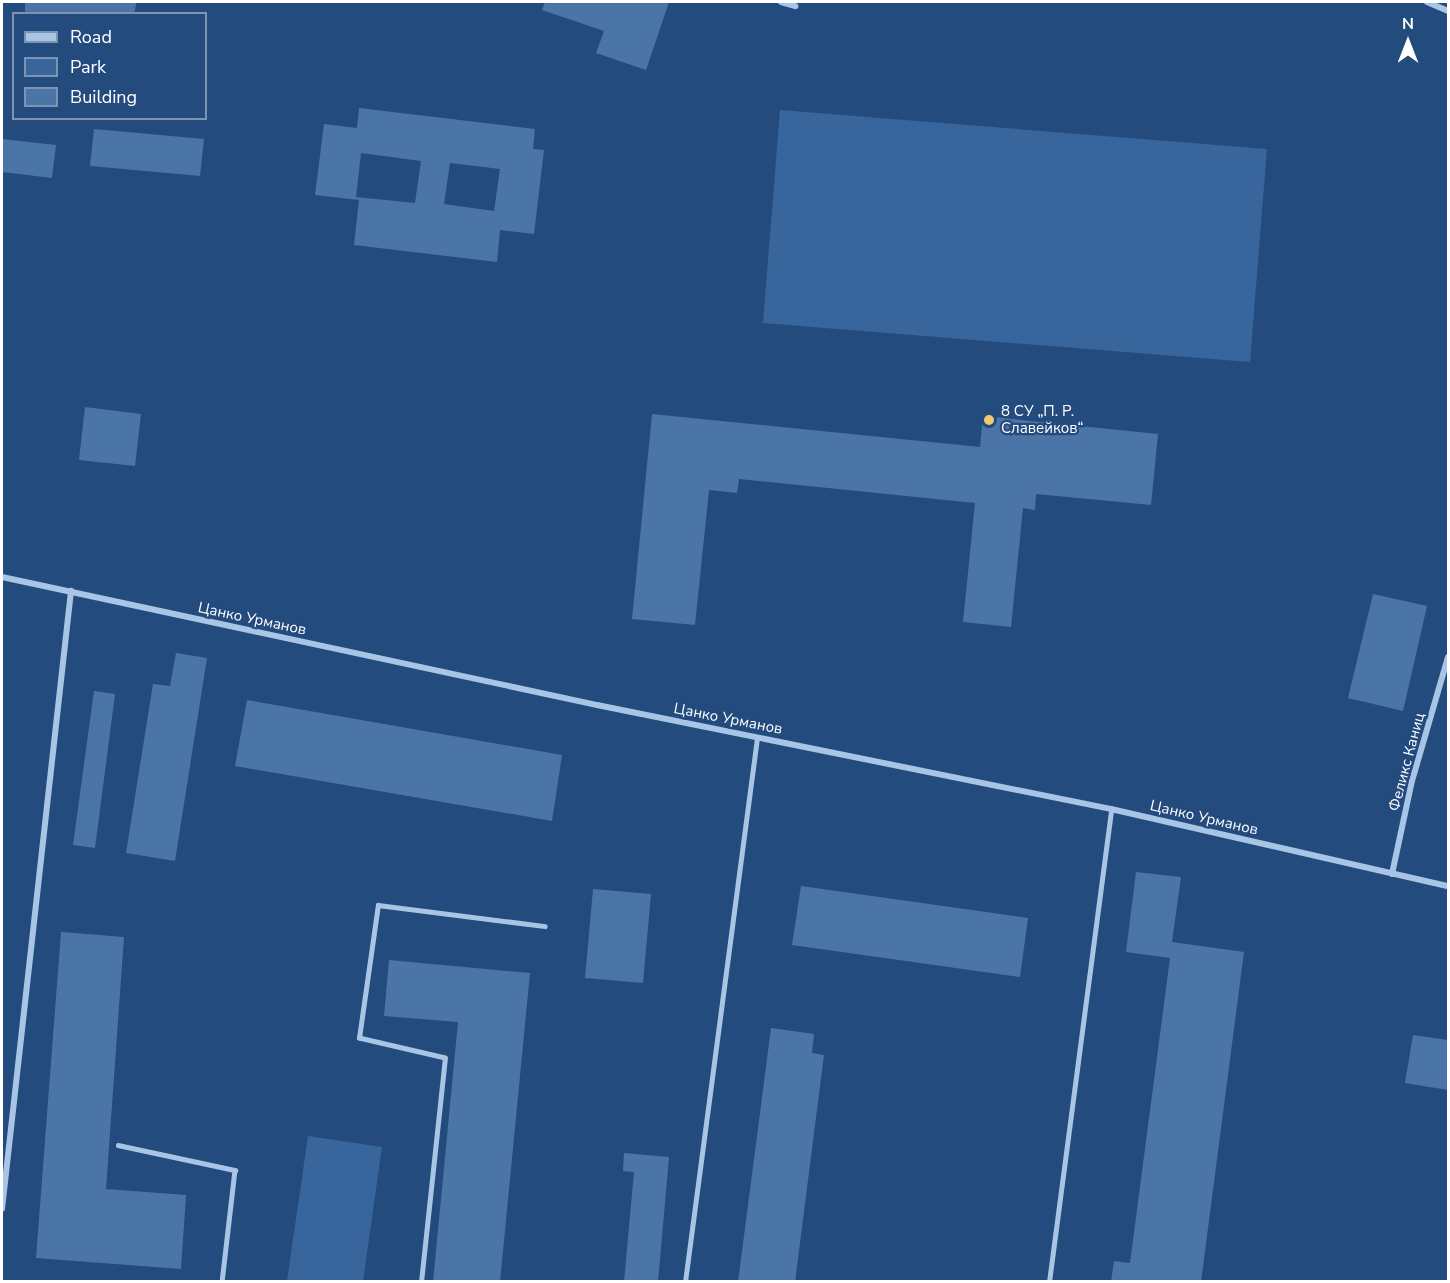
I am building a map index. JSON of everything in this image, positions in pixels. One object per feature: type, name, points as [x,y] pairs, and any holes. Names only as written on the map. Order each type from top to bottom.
[{"type":"street","points":[[782,2],[795,6]]},
{"type":"street","points":[[1427,2],[1449,11]]},
{"type":"street","name":"Цанко Урманов","points":[[2,577],[757,738],[1111,809],[1449,886]]},
{"type":"street","points":[[2,1209],[71,591]]},
{"type":"street","name":"Феликс Каниц","points":[[1392,874],[1412,781],[1449,657]]},
{"type":"lane","points":[[685,1281],[757,738]]},
{"type":"lane","points":[[1049,1281],[1111,809]]},
{"type":"lane","points":[[421,1281],[446,1058],[359,1038],[378,905],[545,926]]},
{"type":"lane","points":[[118,1145],[235,1170],[222,1281]]},
{"type":"green space","points":[[780,110],[1267,149],[1250,362],[763,323]]},
{"type":"green space","points":[[308,1136],[382,1147],[363,1281],[287,1281]]},
{"type":"building","points":[[25,2],[136,2],[134,12],[25,11]]},
{"type":"building","points":[[545,2],[669,2],[646,70],[596,53],[604,31],[542,10]]},
{"type":"building","points":[[359,108],[535,129],[533,149],[544,150],[534,234],[500,230],[497,262],[354,245],[359,200],[315,195],[324,124],[357,128]],"holes":[[[361,153],[421,161],[415,203],[356,197]],[[450,163],[500,169],[494,211],[444,204]]]},
{"type":"building","points":[[94,129],[204,139],[200,176],[90,166]]},
{"type":"building","points":[[2,139],[56,145],[52,178],[2,172]]},
{"type":"building","points":[[85,407],[141,414],[135,466],[79,460]]},
{"type":"building","points":[[652,414],[980,447],[983,416],[1158,434],[1151,505],[1036,494],[1035,510],[1023,508],[1011,627],[963,622],[975,503],[739,479],[737,493],[709,490],[695,625],[632,619]]},
{"type":"building","points":[[1373,594],[1427,606],[1403,711],[1348,698]]},
{"type":"building","points":[[176,653],[207,658],[175,861],[126,853],[153,684],[170,686]]},
{"type":"building","points":[[94,691],[115,694],[95,848],[73,845]]},
{"type":"building","points":[[247,700],[562,755],[552,821],[235,766]]},
{"type":"building","points":[[1136,872],[1181,877],[1172,942],[1244,952],[1201,1282],[1111,1282],[1114,1261],[1130,1263],[1170,958],[1126,952]]},
{"type":"building","points":[[801,886],[1028,918],[1020,977],[792,945]]},
{"type":"building","points":[[593,889],[651,894],[643,983],[585,978]]},
{"type":"building","points":[[61,932],[124,937],[106,1189],[186,1195],[181,1269],[36,1258]]},
{"type":"building","points":[[389,960],[530,973],[500,1282],[433,1282],[458,1022],[384,1016]]},
{"type":"building","points":[[771,1028],[814,1034],[812,1053],[824,1055],[795,1282],[738,1282]]},
{"type":"building","points":[[1413,1035],[1448,1040],[1448,1090],[1405,1083]]},
{"type":"building","points":[[624,1153],[669,1157],[658,1282],[624,1282],[634,1172],[623,1171]]},
{"type":"place","name":"8 СУ „П. Р. Славейков“","points":[[989,420]]}]
